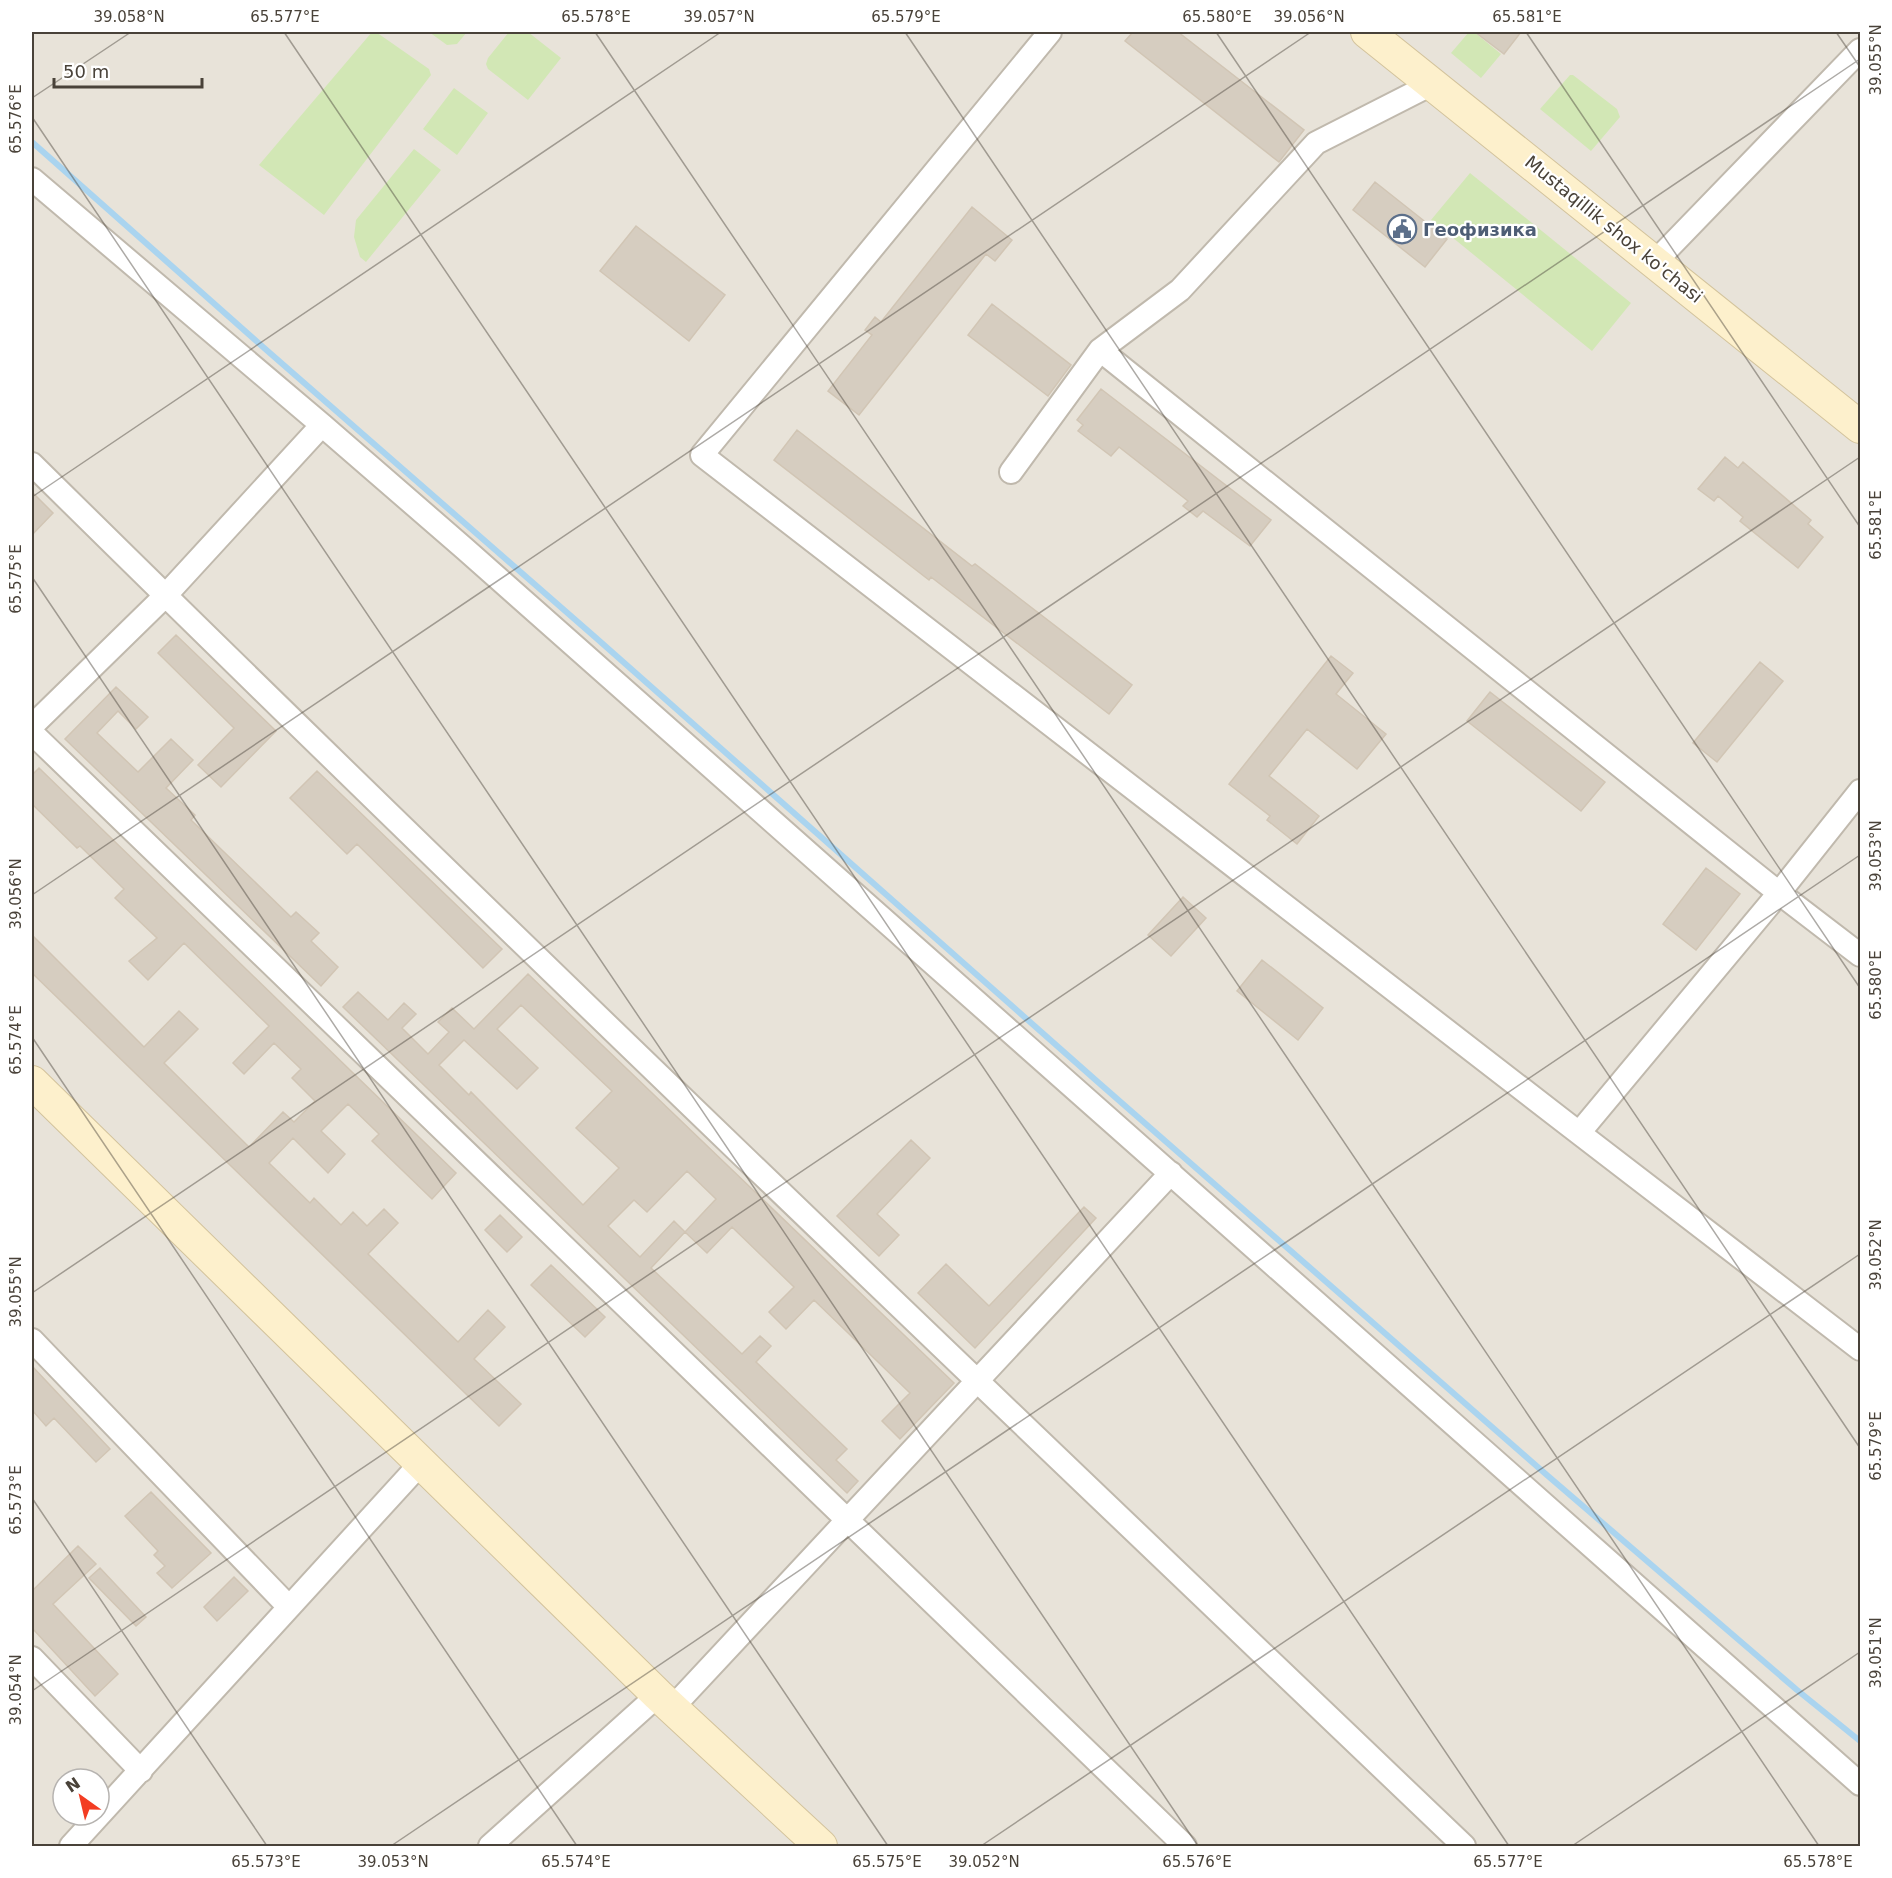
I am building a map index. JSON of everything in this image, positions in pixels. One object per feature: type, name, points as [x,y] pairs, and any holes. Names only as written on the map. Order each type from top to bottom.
[{"type":"street","points":[[1050,32],[702,455],[1860,1349]]},
{"type":"street","name":"Mustaqillik shox ko'chasi","points":[[1367,32],[1860,427]]},
{"type":"street","points":[[1655,262],[1860,50]]},
{"type":"street","points":[[1011,472],[1100,350],[1180,290],[1316,143],[1432,84]]},
{"type":"street","points":[[32,179],[322,424],[1860,1784]]},
{"type":"street","points":[[1100,350],[1860,956]]},
{"type":"street","points":[[32,726],[165,596],[322,424]]},
{"type":"street","points":[[32,464],[165,596],[977,1381],[1464,1846]]},
{"type":"street","points":[[32,734],[1185,1846]]},
{"type":"street","points":[[1579,1133],[1860,791]]},
{"type":"street","points":[[32,1082],[665,1702],[821,1846]]},
{"type":"street","points":[[490,1846],[665,1702],[847,1521],[1171,1173]]},
{"type":"street","points":[[32,1340],[288,1606]]},
{"type":"street","points":[[71,1846],[421,1463]]},
{"type":"street","points":[[32,1658],[141,1771]]},
{"type":"shaded area","points":[[32,32],[1860,32],[1860,1846],[32,1846]]},
{"type":"green space","points":[[372,32],[376,32],[429,69],[431,75],[324,215],[259,165]]},
{"type":"green space","points":[[429,32],[467,32],[457,44],[447,45]]},
{"type":"green space","points":[[509,32],[528,32],[561,58],[528,100],[488,69],[486,64],[488,58]]},
{"type":"green space","points":[[1469,32],[1474,32],[1501,54],[1481,78],[1451,53]]},
{"type":"green space","points":[[1570,75],[1617,109],[1620,117],[1591,151],[1540,109]]},
{"type":"green space","points":[[454,88],[488,113],[457,155],[423,129]]},
{"type":"green space","points":[[414,149],[441,170],[366,262],[360,257],[354,237],[356,220]]},
{"type":"green space","points":[[1470,173],[1631,303],[1592,351],[1431,220]]},
{"type":"building","points":[[1133,32],[1178,32],[1304,130],[1279,162],[1125,41]]},
{"type":"building","points":[[1475,32],[1521,32],[1504,54]]},
{"type":"building","points":[[1375,182],[1447,239],[1425,267],[1353,210]]},
{"type":"building","points":[[972,207],[1012,240],[995,261],[986,254],[859,415],[828,391],[872,335],[865,330],[875,317],[881,322]]},
{"type":"building","points":[[636,226],[725,295],[689,341],[600,271]]},
{"type":"building","points":[[992,304],[1071,365],[1048,396],[968,335]]},
{"type":"building","points":[[1101,389],[1271,520],[1250,546],[1203,511],[1197,517],[1183,506],[1188,501],[1119,447],[1111,456],[1078,431],[1083,425],[1077,420]]},
{"type":"building","points":[[797,430],[972,566],[975,564],[1132,685],[1109,714],[931,577],[929,580],[774,460]]},
{"type":"building","points":[[1725,457],[1738,468],[1743,462],[1811,520],[1808,524],[1823,537],[1798,568],[1740,521],[1743,517],[1718,496],[1714,501],[1698,489]]},
{"type":"building","points":[[32,492],[53,513],[32,535]]},
{"type":"building","points":[[176,635],[276,731],[221,787],[198,765],[234,728],[158,653]]},
{"type":"building","points":[[1331,656],[1353,673],[1336,694],[1386,734],[1357,769],[1307,729],[1269,776],[1319,816],[1297,844],[1267,820],[1270,816],[1229,784]]},
{"type":"building","points":[[1760,662],[1783,681],[1717,762],[1693,743]]},
{"type":"building","points":[[116,687],[148,717],[136,729],[118,711],[97,733],[138,772],[171,739],[193,760],[166,788],[195,815],[191,820],[291,917],[296,912],[319,933],[311,941],[338,967],[321,986],[65,739]]},
{"type":"building","points":[[1490,692],[1605,782],[1581,811],[1467,721]]},
{"type":"building","points":[[39,768],[456,1173],[432,1199],[372,1141],[379,1134],[348,1104],[321,1131],[345,1154],[328,1173],[293,1138],[269,1163],[310,1203],[314,1198],[341,1225],[353,1212],[367,1226],[384,1209],[398,1223],[368,1254],[458,1342],[488,1310],[505,1327],[474,1359],[521,1404],[499,1426],[32,973],[32,935],[144,1047],[179,1011],[198,1029],[164,1063],[249,1147],[283,1112],[294,1122],[315,1101],[292,1078],[301,1069],[274,1043],[244,1074],[233,1063],[269,1026],[184,943],[148,980],[129,961],[157,938],[115,898],[124,889],[32,804],[32,775]]},
{"type":"building","points":[[317,771],[502,949],[483,968],[357,844],[347,854],[290,798]]},
{"type":"building","points":[[1706,868],[1740,894],[1696,950],[1663,924]]},
{"type":"building","points":[[1183,897],[1206,918],[1171,956],[1148,935]]},
{"type":"building","points":[[1262,960],[1323,1008],[1298,1040],[1237,991]]},
{"type":"building","points":[[528,974],[954,1383],[900,1439],[882,1421],[910,1393],[814,1300],[786,1329],[769,1312],[794,1287],[732,1227],[707,1253],[685,1232],[651,1268],[742,1354],[760,1336],[771,1346],[756,1362],[847,1449],[836,1460],[858,1481],[847,1493],[343,1007],[358,992],[388,1020],[404,1003],[416,1014],[402,1028],[428,1054],[449,1032],[438,1022],[452,1008],[474,1029]],"holes":[[[521,1005],[612,1091],[576,1128],[619,1168],[583,1205],[471,1092],[469,1095],[439,1065],[464,1040],[517,1089],[538,1068],[497,1029]],[[687,1171],[716,1199],[685,1232],[674,1221],[640,1257],[608,1226],[634,1200],[647,1212]]]},
{"type":"building","points":[[911,1140],[930,1158],[877,1214],[899,1235],[879,1256],[837,1216]]},
{"type":"building","points":[[1084,1207],[1096,1218],[975,1348],[918,1293],[946,1264],[989,1306]]},
{"type":"building","points":[[500,1215],[522,1237],[507,1252],[485,1230]]},
{"type":"building","points":[[551,1265],[605,1317],[585,1337],[531,1285]]},
{"type":"building","points":[[32,1366],[110,1449],[96,1462],[54,1418],[46,1426],[32,1410]]},
{"type":"building","points":[[151,1492],[211,1553],[172,1588],[157,1573],[165,1566],[154,1555],[158,1551],[125,1516]]},
{"type":"building","points":[[78,1546],[96,1564],[53,1604],[118,1674],[95,1696],[32,1628],[32,1591]]},
{"type":"building","points":[[100,1568],[146,1617],[136,1626],[89,1578]]},
{"type":"building","points":[[234,1577],[248,1591],[217,1621],[204,1607]]},
{"type":"waterway","points":[[32,142],[1548,1476],[1797,1690],[1860,1741]]},
{"type":"place","name":"Геофизика","points":[[1402,229]]}]
